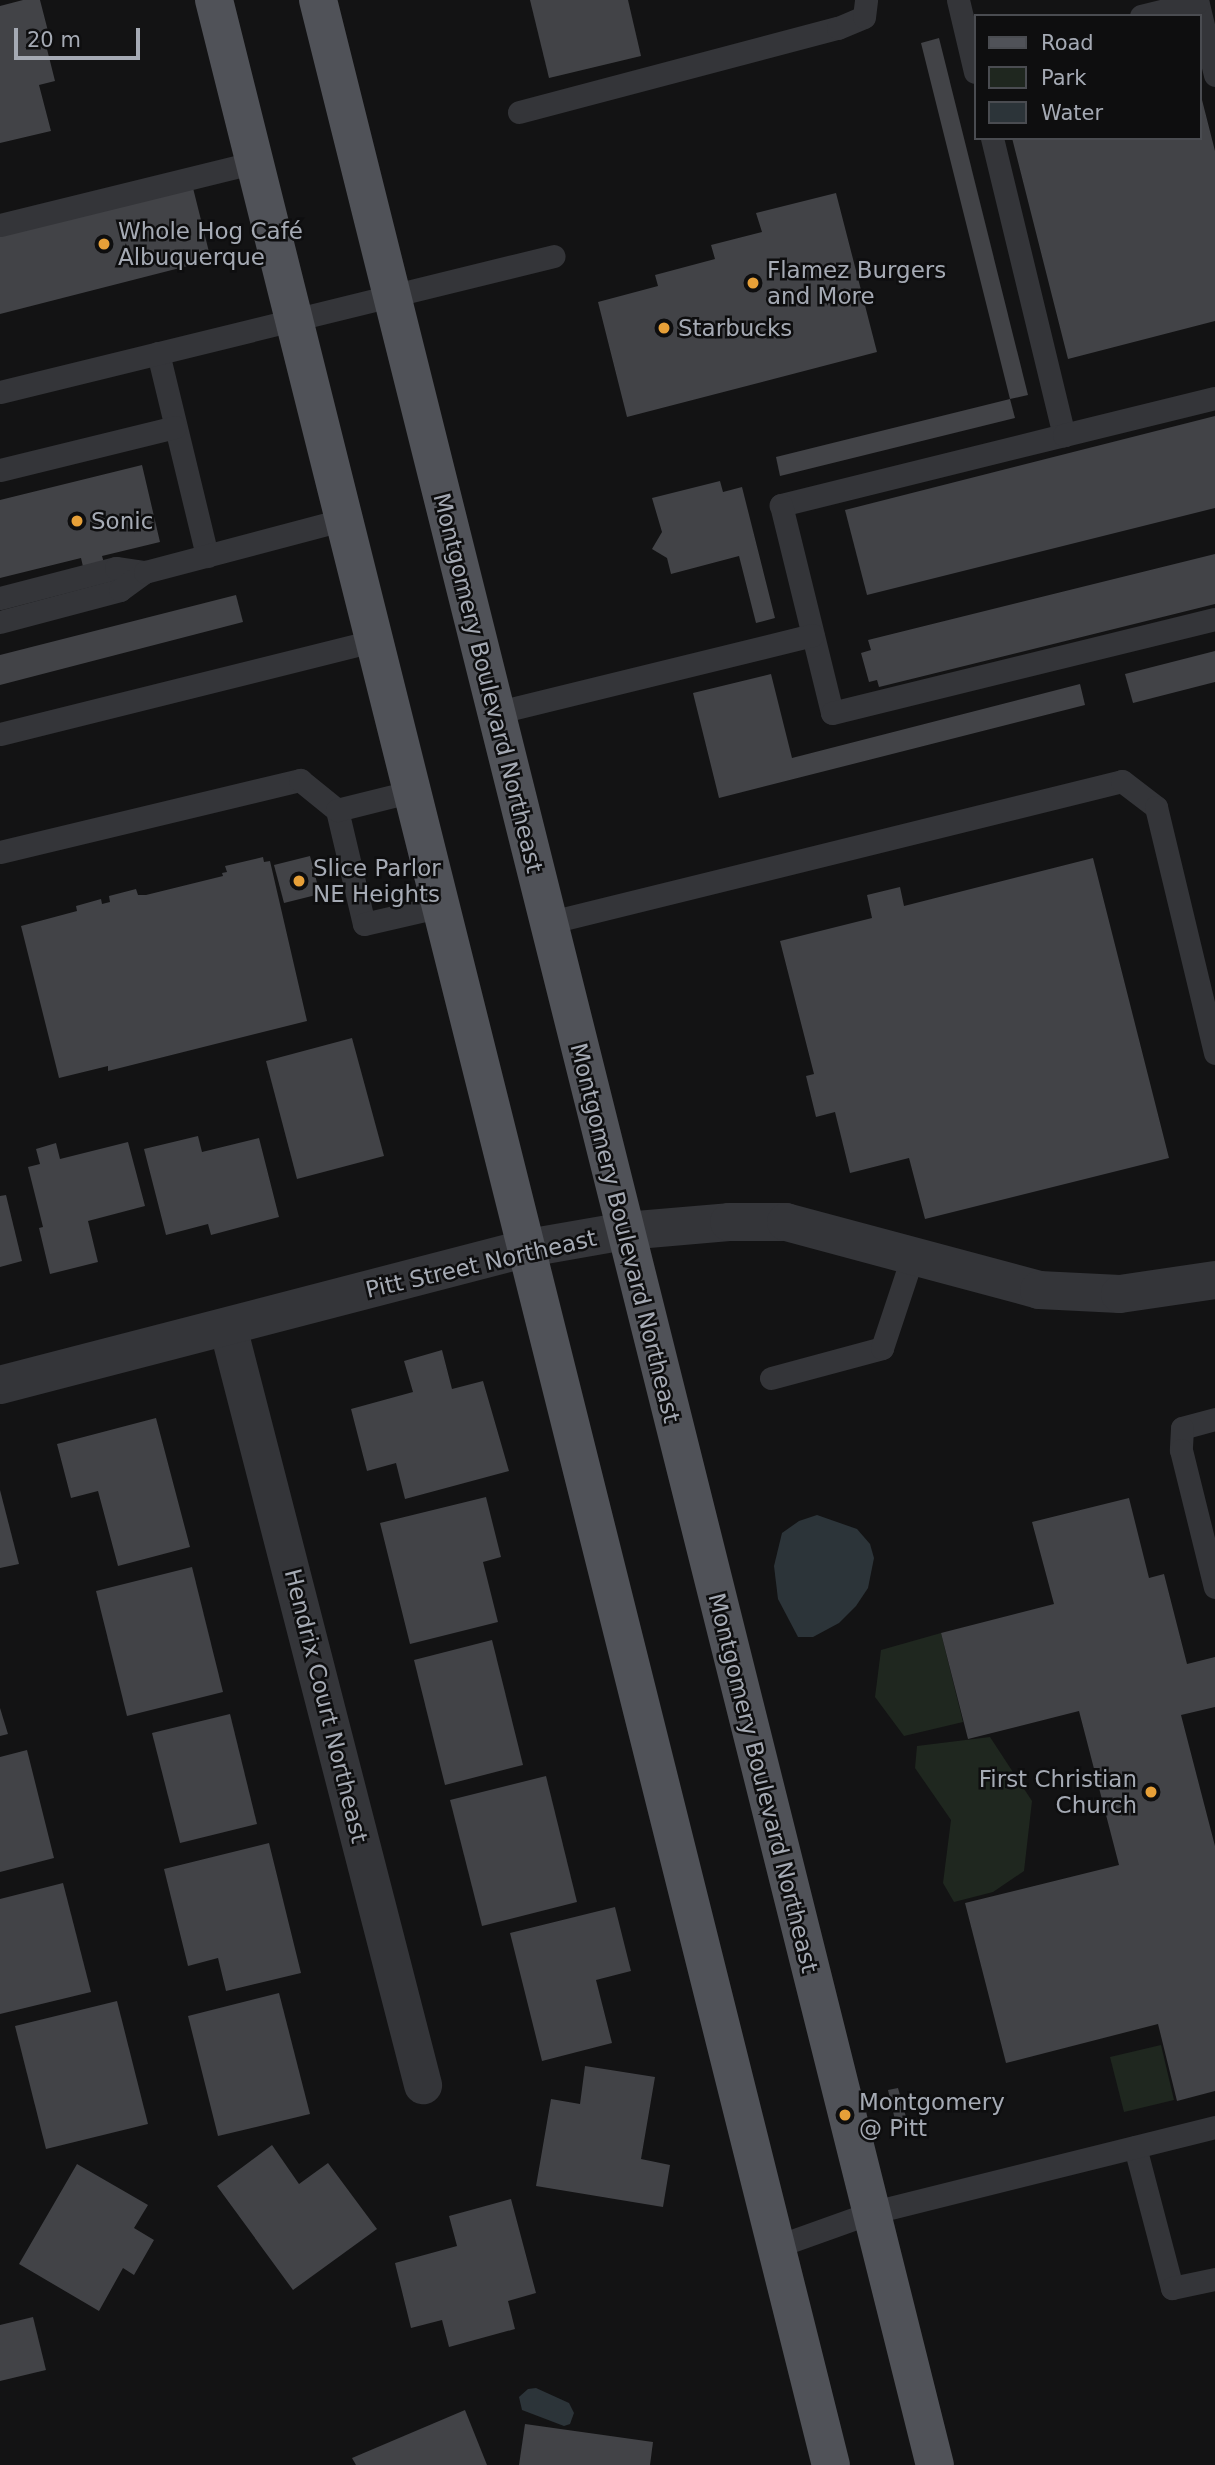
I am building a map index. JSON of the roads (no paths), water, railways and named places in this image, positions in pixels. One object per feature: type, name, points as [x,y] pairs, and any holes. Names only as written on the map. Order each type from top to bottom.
[{"type":"main road","points":[[214,0],[831,2465]]},
{"type":"main road","name":"Montgomery Boulevard Northeast","points":[[318,0],[935,2465]]},
{"type":"street","name":"Pitt Street Northeast","points":[[0,1385],[528,1248],[625,1231],[729,1222],[786,1222],[1039,1290],[1121,1294],[1215,1280]]},
{"type":"street","name":"Hendrix Court Northeast","points":[[229,1327],[423,2085]]},
{"type":"lane","points":[[519,112],[838,29],[864,17],[866,0]]},
{"type":"lane","points":[[958,0],[974,62]]},
{"type":"lane","points":[[1148,14],[1197,1]]},
{"type":"lane","points":[[1201,17],[1215,75]]},
{"type":"lane","points":[[992,140],[1065,435]]},
{"type":"lane","points":[[0,225],[256,162]]},
{"type":"lane","points":[[0,391],[554,256]]},
{"type":"lane","points":[[158,353],[207,556]]},
{"type":"lane","points":[[1215,398],[781,505],[832,713],[1215,619]]},
{"type":"lane","points":[[0,470],[175,427]]},
{"type":"lane","points":[[0,622],[120,590],[145,572],[345,519]]},
{"type":"lane","points":[[0,598],[116,568],[145,572]]},
{"type":"lane","points":[[495,713],[813,635]]},
{"type":"lane","points":[[0,734],[376,640]]},
{"type":"lane","points":[[0,852],[300,779],[337,810],[364,924],[442,906]]},
{"type":"lane","points":[[547,923],[1122,781],[1156,807],[1215,1053]]},
{"type":"lane","points":[[337,810],[413,791]]},
{"type":"lane","points":[[771,1378],[882,1348],[913,1255]]},
{"type":"lane","points":[[1215,1419],[1182,1428],[1181,1450],[1215,1587]]},
{"type":"lane","points":[[775,2247],[870,2213],[1215,2127]]},
{"type":"lane","points":[[1135,2147],[1172,2288],[1215,2279]]},
{"type":"water","points":[[817,1515],[857,1529],[870,1544],[874,1558],[868,1588],[856,1606],[839,1623],[813,1637],[798,1637],[778,1599],[774,1566],[782,1533],[799,1521]]},
{"type":"water","points":[[536,2388],[569,2403],[574,2413],[570,2424],[564,2426],[522,2410],[519,2397],[528,2389]]},
{"type":"place","name":"Whole Hog Café Albuquerque","points":[[104,244]]},
{"type":"place","name":"Flamez Burgers and More","points":[[753,283]]},
{"type":"place","name":"Starbucks","points":[[664,328]]},
{"type":"place","name":"Sonic","points":[[77,521]]},
{"type":"place","name":"Slice Parlor NE Heights","points":[[299,881]]},
{"type":"place","name":"First Christian Church","points":[[1151,1792]]},
{"type":"place","name":"Montgomery @ Pitt","points":[[845,2115]]}]
